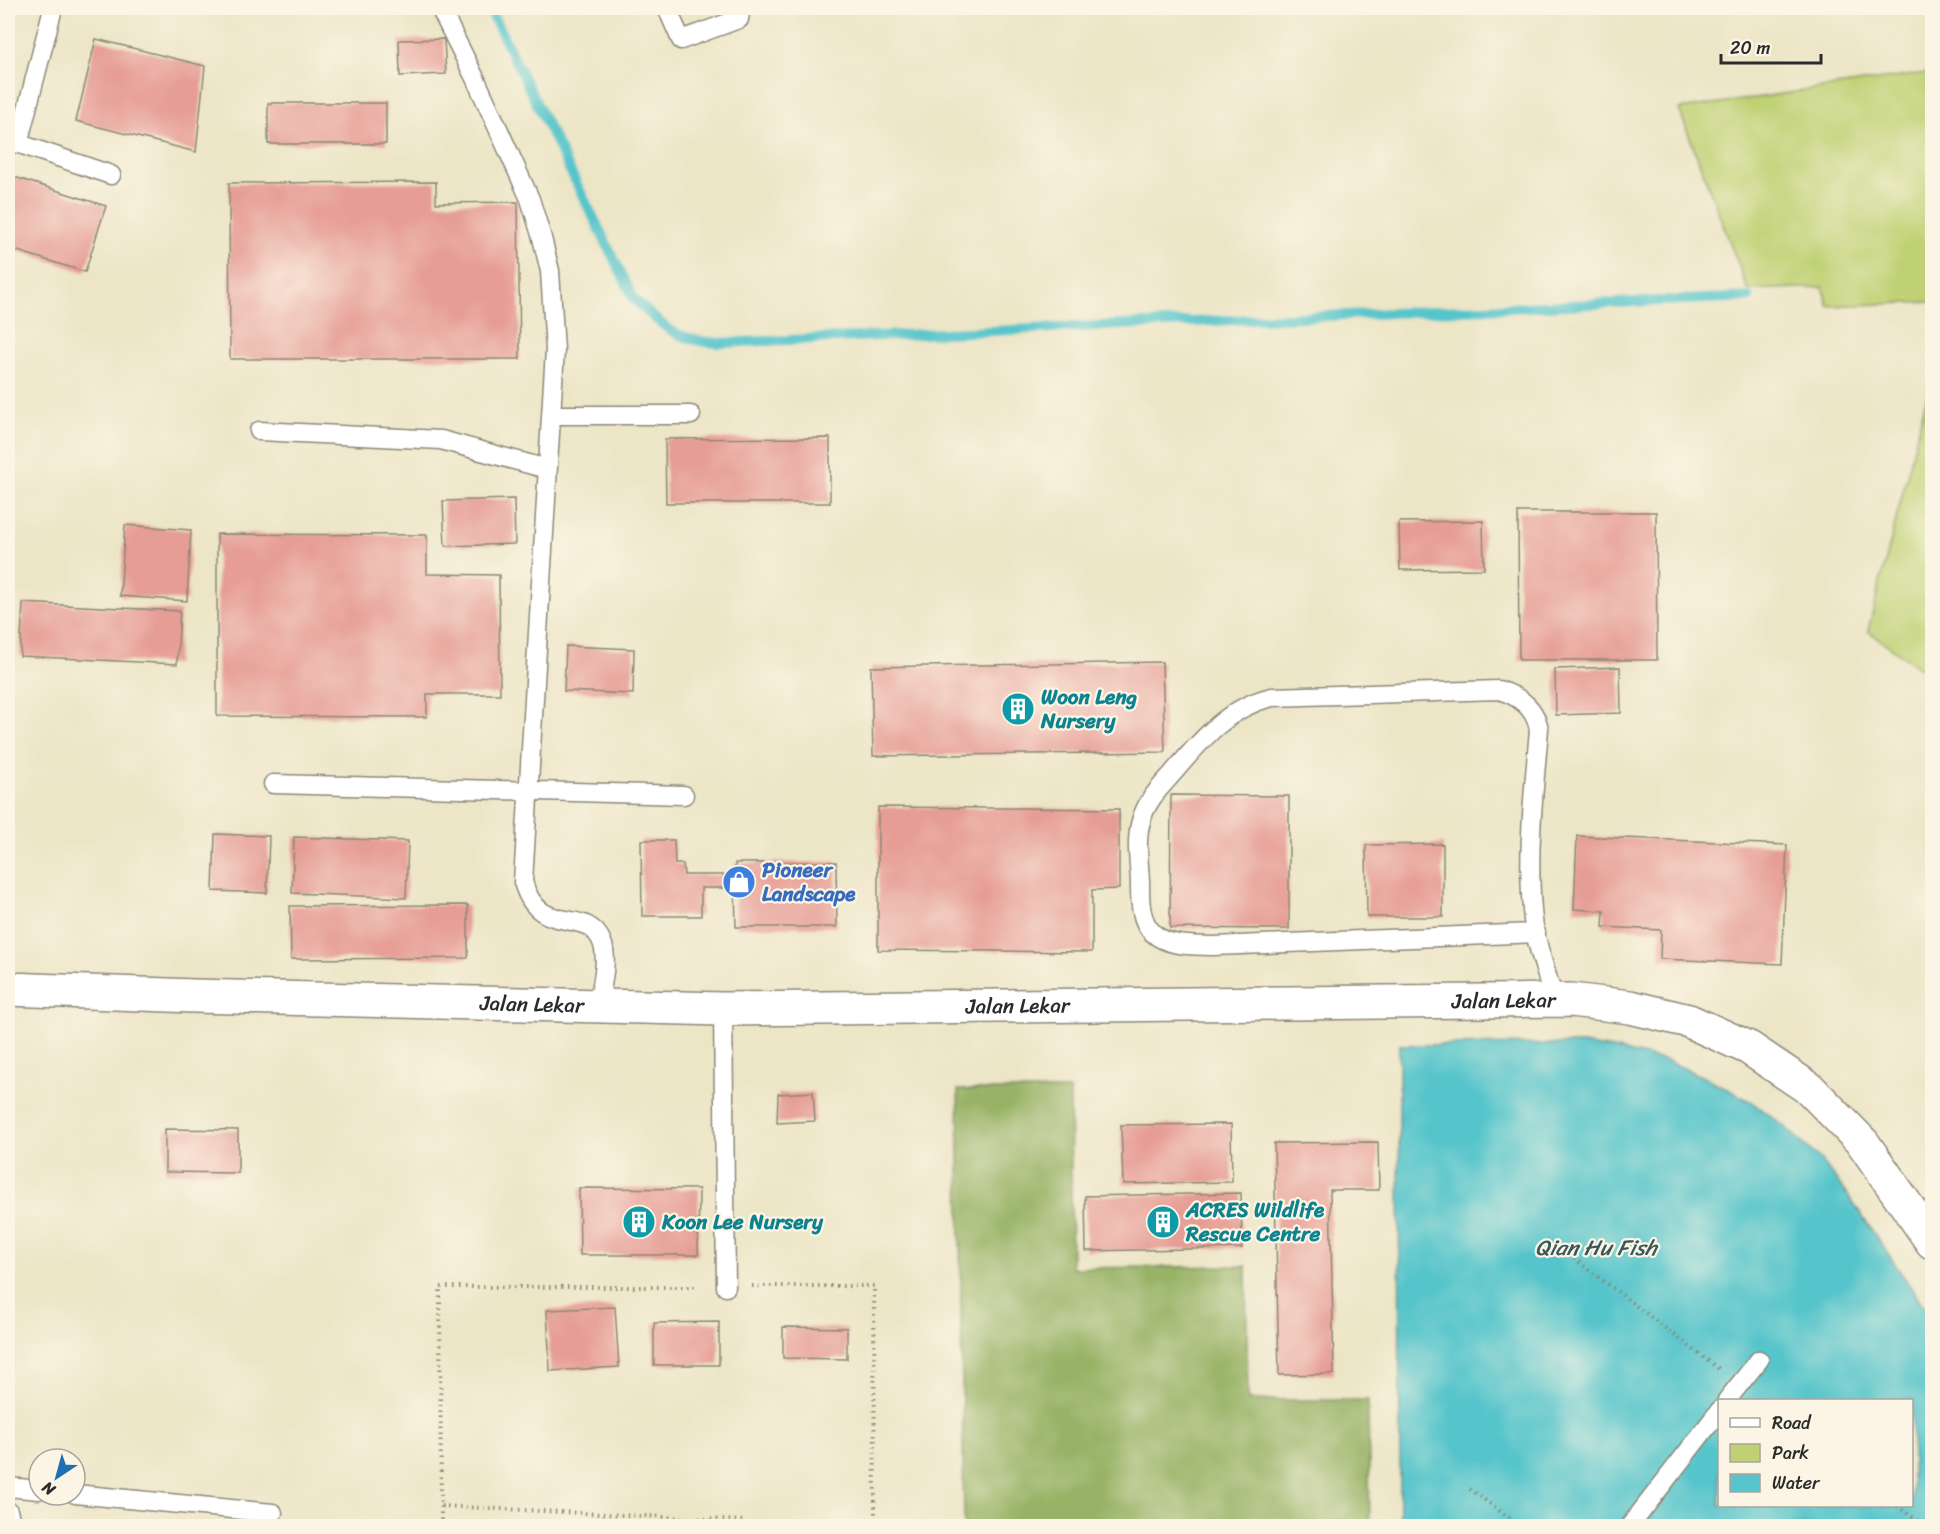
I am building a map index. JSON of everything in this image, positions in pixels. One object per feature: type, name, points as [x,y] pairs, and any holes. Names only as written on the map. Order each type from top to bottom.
[{"type":"street","name":"Jalan Lekar","points":[[8,989],[723,1009],[1554,1000],[1630,1007],[1689,1021],[1749,1048],[1810,1089],[1863,1143],[1932,1242]]},
{"type":"lane","points":[[53,8],[13,142],[111,175]]},
{"type":"lane","points":[[440,8],[477,82],[530,199],[550,271],[555,350],[523,869],[526,892],[543,914],[586,925],[602,942],[604,959],[598,1007]]},
{"type":"lane","points":[[667,8],[681,40],[739,19],[741,8]]},
{"type":"lane","points":[[551,416],[691,415]]},
{"type":"lane","points":[[259,431],[441,440],[547,469]]},
{"type":"lane","points":[[1536,933],[1214,946],[1178,944],[1152,932],[1142,914],[1138,833],[1142,817],[1149,802],[1203,739],[1220,723],[1255,701],[1272,697],[1499,690],[1510,693],[1531,709],[1538,720],[1530,838],[1532,910],[1554,1000]]},
{"type":"lane","points":[[273,784],[684,795]]},
{"type":"lane","points":[[723,1009],[726,1287]]},
{"type":"lane","points":[[1728,1399],[1759,1360]]},
{"type":"lane","points":[[1630,1527],[1718,1411]]},
{"type":"lane","points":[[8,1487],[27,1489]]},
{"type":"lane","points":[[87,1495],[273,1513]]},
{"type":"lane","points":[[8,1511],[12,1527]]},
{"type":"path","points":[[1555,1244],[1739,1384]]},
{"type":"path","points":[[441,1527],[440,1287],[874,1286],[874,1527]]},
{"type":"path","points":[[1470,1489],[1520,1527]]},
{"type":"path","points":[[441,1506],[746,1521]]},
{"type":"path","points":[[1899,1507],[1925,1527]]},
{"type":"green space","points":[[1932,72],[1932,302],[1828,306],[1823,287],[1748,290],[1679,109]]},
{"type":"green space","points":[[1932,376],[1932,677],[1868,631]]},
{"type":"green space","points":[[958,1090],[1070,1090],[1072,1268],[1246,1266],[1248,1400],[1368,1400],[1370,1526],[964,1526]]},
{"type":"water","name":"Qian Hu Fish","points":[[1582,1044],[1668,1061],[1712,1081],[1755,1104],[1785,1127],[1822,1161],[1932,1318],[1932,1526],[1400,1526],[1399,1045]]},
{"type":"building","points":[[96,39],[205,66],[196,152],[76,121]]},
{"type":"building","points":[[444,39],[446,74],[400,76],[399,40]]},
{"type":"building","points":[[268,103],[386,103],[386,144],[268,144]]},
{"type":"building","points":[[8,175],[106,206],[85,272],[8,248]]},
{"type":"building","points":[[436,182],[436,203],[518,202],[520,359],[230,359],[229,183]]},
{"type":"building","points":[[830,438],[830,503],[666,503],[665,439]]},
{"type":"building","points":[[514,499],[515,544],[445,546],[443,501]]},
{"type":"building","points":[[1518,512],[1656,512],[1657,660],[1519,660]]},
{"type":"building","points":[[1483,521],[1484,569],[1400,570],[1399,522]]},
{"type":"building","points":[[125,525],[191,530],[187,601],[120,596]]},
{"type":"building","points":[[217,534],[427,535],[427,574],[499,575],[500,694],[427,694],[427,717],[217,716]]},
{"type":"building","points":[[23,603],[180,611],[177,664],[20,656]]},
{"type":"building","points":[[566,646],[634,649],[633,694],[564,691]]},
{"type":"building","name":"Woon Leng Nursery","points":[[1162,662],[1165,752],[873,756],[871,667]]},
{"type":"building","points":[[1620,667],[1621,713],[1556,715],[1555,669]]},
{"type":"building","points":[[1171,795],[1289,796],[1289,929],[1170,928]]},
{"type":"building","points":[[878,807],[1119,809],[1119,889],[1092,890],[1092,952],[878,950]]},
{"type":"building","points":[[215,834],[269,836],[267,893],[213,891]]},
{"type":"building","points":[[1577,836],[1787,845],[1782,964],[1660,959],[1661,930],[1603,927],[1604,911],[1574,909]]},
{"type":"building","points":[[294,837],[408,841],[406,898],[292,893]]},
{"type":"building","name":"Pioneer Landscape","points":[[641,840],[674,840],[675,864],[683,864],[684,875],[736,875],[735,863],[836,862],[837,927],[736,927],[735,888],[701,888],[701,916],[642,916]]},
{"type":"building","points":[[1443,844],[1443,917],[1367,917],[1366,845]]},
{"type":"building","points":[[468,905],[468,958],[291,959],[290,906]]},
{"type":"building","points":[[813,1092],[815,1121],[777,1123],[778,1094]]},
{"type":"building","points":[[1231,1124],[1232,1182],[1123,1184],[1121,1125]]},
{"type":"building","points":[[165,1129],[238,1130],[238,1173],[165,1172]]},
{"type":"building","points":[[1378,1142],[1379,1190],[1330,1190],[1334,1374],[1279,1375],[1274,1143]]},
{"type":"building","name":"Koon Lee Nursery","points":[[579,1188],[699,1189],[698,1255],[580,1255]]},
{"type":"building","name":"ACRES Wildlife Rescue Centre","points":[[1241,1193],[1242,1248],[1086,1251],[1085,1196]]},
{"type":"building","points":[[615,1307],[619,1367],[550,1371],[547,1310]]},
{"type":"building","points":[[719,1322],[719,1365],[654,1365],[654,1323]]},
{"type":"building","points":[[783,1327],[847,1328],[847,1359],[783,1358]]},
{"type":"waterway","points":[[489,8],[634,299],[672,331],[705,342],[1749,297]]},
{"type":"place","name":"Woon Leng Nursery","points":[[1018,709]]},
{"type":"place","name":"Pioneer Landscape","points":[[739,882]]},
{"type":"place","name":"Koon Lee Nursery","points":[[639,1222]]},
{"type":"place","name":"ACRES Wildlife Rescue Centre","points":[[1163,1222]]}]
